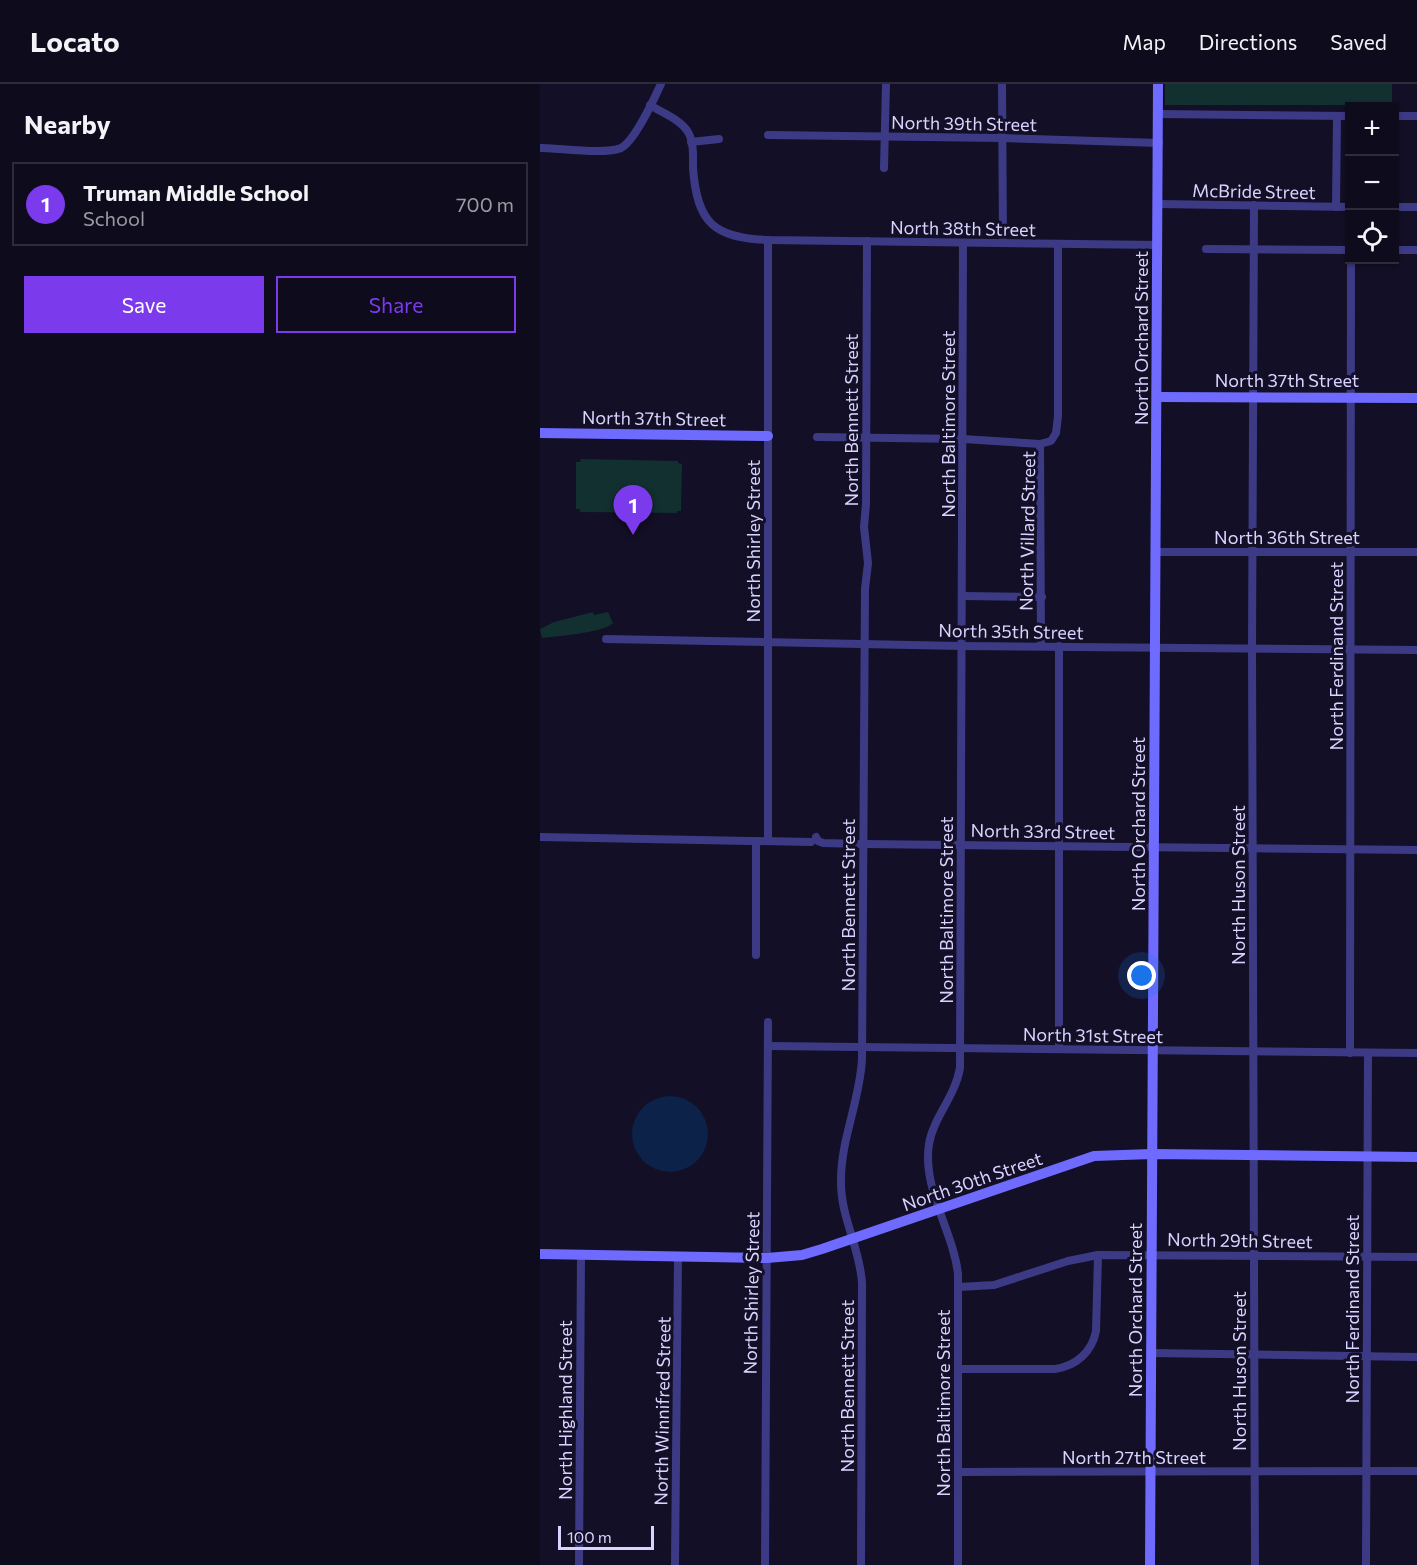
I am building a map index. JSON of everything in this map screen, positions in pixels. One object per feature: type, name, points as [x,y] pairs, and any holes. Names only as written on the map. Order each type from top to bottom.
[{"type":"street","points":[[540,148],[600,150],[622,147],[633,136],[661,84]]},
{"type":"street","points":[[884,168],[886,84]]},
{"type":"street","points":[[1002,84],[1003,243]]},
{"type":"street","name":"North Orchard Street","points":[[1150,1565],[1158,84]]},
{"type":"street","points":[[650,105],[681,124],[687,131],[691,142],[697,197],[714,227],[731,236],[768,240]]},
{"type":"street","points":[[1158,114],[1345,116]]},
{"type":"street","points":[[1336,207],[1337,116]]},
{"type":"street","points":[[1399,116],[1417,116]]},
{"type":"street","name":"North 39th Street","points":[[768,135],[1159,143]]},
{"type":"street","points":[[691,142],[719,139]]},
{"type":"street","name":"McBride Street","points":[[1158,204],[1345,207]]},
{"type":"street","name":"North Huson Street","points":[[1254,205],[1252,650],[1255,1565]]},
{"type":"street","points":[[1399,207],[1417,207]]},
{"type":"street","name":"North 38th Street","points":[[768,240],[1158,245]]},
{"type":"street","name":"North Shirley Street","points":[[768,240],[768,842]]},
{"type":"street","name":"North Bennett Street","points":[[861,1565],[862,1283],[859,1261],[843,1206],[841,1170],[860,1078],[863,1047],[865,589],[868,563],[864,527],[867,241]]},
{"type":"street","name":"North Baltimore Street","points":[[958,1565],[959,1287],[955,1254],[929,1175],[928,1151],[932,1134],[958,1080],[960,1048],[963,243]]},
{"type":"street","name":"North Villard Street","points":[[1041,646],[1040,444],[1053,439],[1058,427],[1058,244]]},
{"type":"street","points":[[1206,249],[1345,250]]},
{"type":"street","points":[[1399,250],[1417,250]]},
{"type":"street","name":"North Ferdinand Street","points":[[1350,1053],[1351,264]]},
{"type":"street","name":"North 37th Street","points":[[1158,397],[1417,398]]},
{"type":"street","name":"North 37th Street","points":[[540,433],[768,436]]},
{"type":"street","points":[[817,437],[963,439],[1040,444]]},
{"type":"street","name":"North 36th Street","points":[[1157,552],[1417,552]]},
{"type":"street","points":[[962,596],[1042,597]]},
{"type":"street","name":"North 35th Street","points":[[606,639],[1252,650],[1417,650]]},
{"type":"street","points":[[1059,646],[1059,1049]]},
{"type":"street","name":"North 33rd Street","points":[[540,837],[768,842],[813,839],[823,843],[863,844],[1253,850],[1417,850]]},
{"type":"street","points":[[756,841],[756,954]]},
{"type":"street","name":"North Shirley Street","points":[[765,1565],[768,1022]]},
{"type":"street","name":"North 31st Street","points":[[768,1046],[1417,1053]]},
{"type":"street","name":"North Ferdinand Street","points":[[1366,1565],[1368,1053]]},
{"type":"street","name":"North 30th Street","points":[[540,1254],[767,1258],[810,1253],[1094,1156],[1152,1154],[1417,1157]]},
{"type":"street","points":[[959,1369],[1055,1369],[1068,1366],[1083,1356],[1095,1340],[1098,1254]]},
{"type":"street","name":"North 29th Street","points":[[959,1287],[994,1285],[1068,1261],[1098,1254],[1417,1257]]},
{"type":"street","name":"North Highland Street","points":[[579,1565],[581,1255]]},
{"type":"street","name":"North Winnifred Street","points":[[675,1565],[678,1256]]},
{"type":"street","points":[[1151,1353],[1417,1357]]},
{"type":"street","name":"North 27th Street","points":[[958,1472],[1417,1472]]},
{"type":"green space","points":[[1165,84],[1392,84],[1392,102],[1345,102],[1345,105],[1165,105]]},
{"type":"green space","points":[[581,459],[678,461],[682,464],[681,511],[677,513],[580,512],[580,509],[576,509],[576,462],[580,462]]},
{"type":"green space","points":[[593,612],[594,615],[608,612],[613,623],[590,632],[542,638],[540,629],[554,622]]},
{"type":"water","points":[[663,1096],[677,1096],[691,1102],[702,1113],[708,1127],[705,1149],[697,1161],[677,1172],[663,1172],[649,1166],[638,1155],[632,1141],[632,1127],[638,1113],[649,1102]]},
{"type":"place","name":"Truman Middle School","points":[[633,535]]}]
